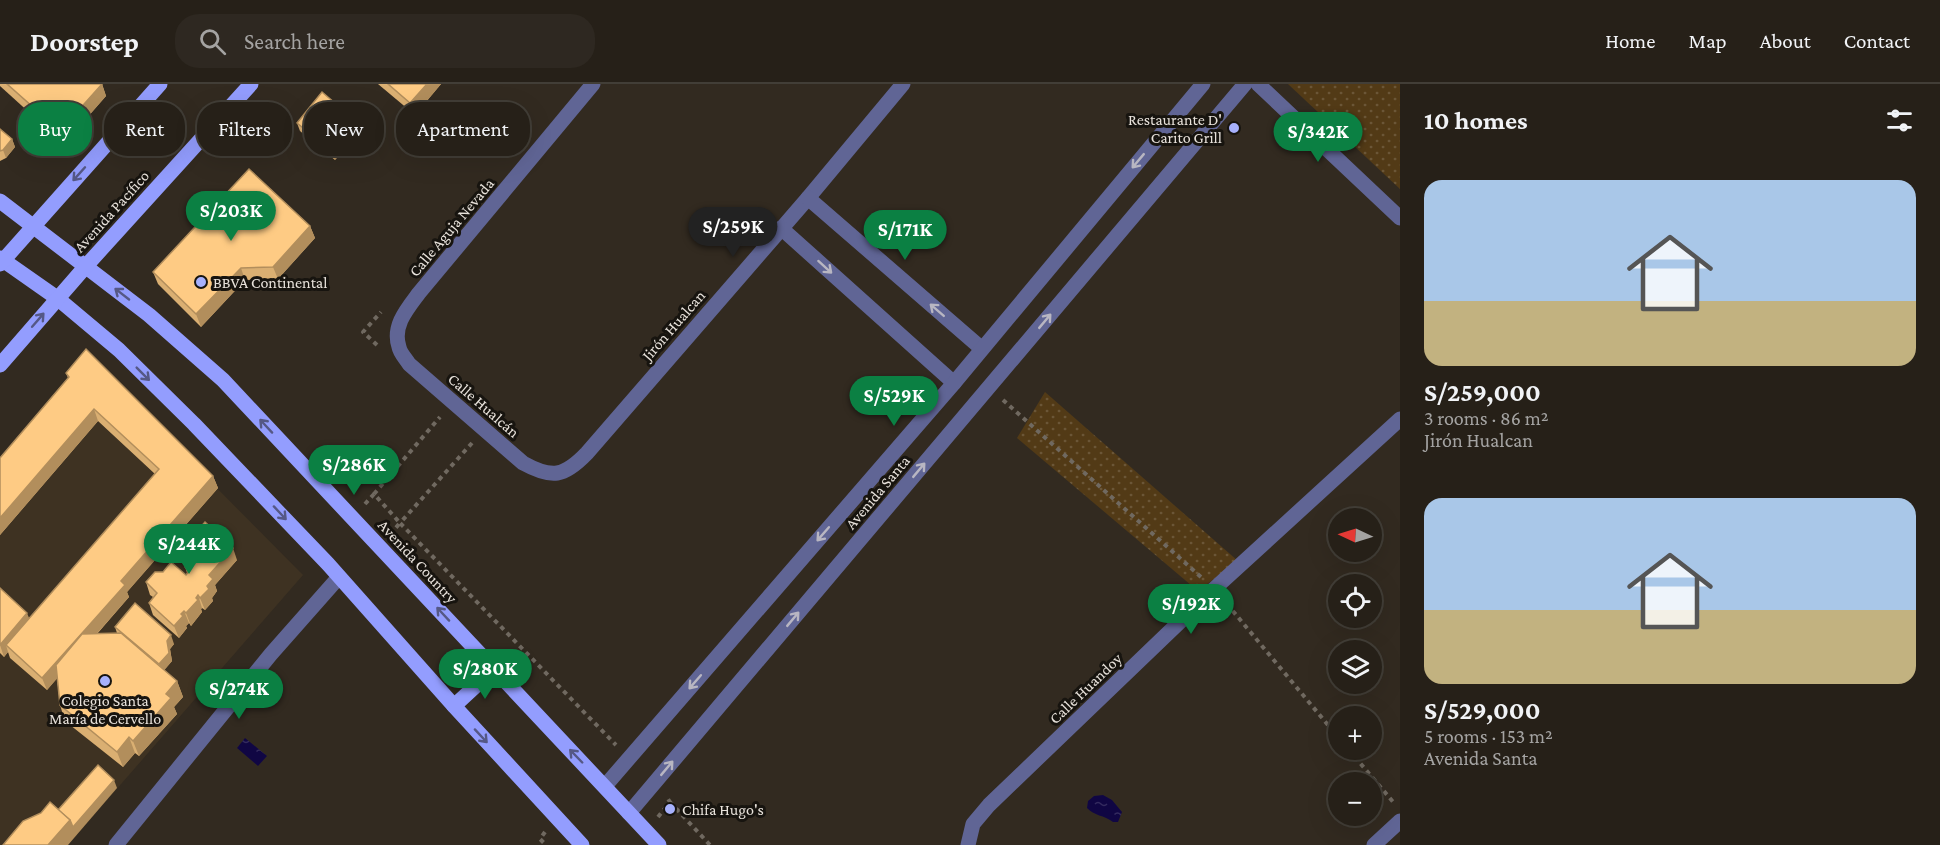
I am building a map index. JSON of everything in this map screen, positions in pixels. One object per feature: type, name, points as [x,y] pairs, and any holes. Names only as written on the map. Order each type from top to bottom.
[{"type":"main road","points":[[160,84],[1,261],[57,298],[119,350],[194,424],[339,577],[582,845]]},
{"type":"main road","name":"Avenida Pacífico","points":[[0,365],[57,298],[250,84]]},
{"type":"main road","name":"Avenida Country","points":[[0,201],[149,315],[223,380],[659,845]]},
{"type":"main road","points":[[454,706],[494,669]]},
{"type":"street","name":"Jirón Hualcan","points":[[587,453],[808,198],[903,84]]},
{"type":"street","name":"Avenida Santa","points":[[605,786],[954,383],[1203,84]]},
{"type":"street","name":"Avenida Santa","points":[[629,813],[1245,84]]},
{"type":"street","points":[[1258,84],[1400,219]]},
{"type":"street","name":"Calle Aguja Nevada","points":[[406,310],[587,86]]},
{"type":"street","points":[[808,198],[981,348]]},
{"type":"street","points":[[781,228],[954,383]]},
{"type":"street","name":"Calle Hualcán","points":[[406,310],[397,329],[399,348],[409,364],[523,463],[539,472],[557,475],[574,467],[587,453]]},
{"type":"street","name":"Calle Huandoy","points":[[968,845],[973,824],[989,805],[1214,590],[1400,419]]},
{"type":"street","points":[[116,845],[271,654],[339,577]]},
{"type":"street","points":[[1374,845],[1400,821]]},
{"type":"path","points":[[989,387],[1214,590],[1328,725]]},
{"type":"path","points":[[374,494],[453,402]]},
{"type":"path","points":[[484,429],[400,523],[617,746]]},
{"type":"path","points":[[1357,760],[1400,811]]},
{"type":"path","points":[[670,802],[710,845]]},
{"type":"shaded area","points":[[1288,84],[1400,84],[1400,189]]},
{"type":"shaded area","name":"Colegio Santa María de Cervello","points":[[91,361],[303,575],[68,845],[0,845],[0,467]]},
{"type":"shaded area","points":[[1045,392],[1238,561],[1198,591],[1017,438]]},
{"type":"water","points":[[245,738],[267,756],[258,766],[237,748]]},
{"type":"water","points":[[1103,795],[1112,800],[1122,812],[1118,822],[1093,813],[1087,808],[1088,801],[1094,796]]},
{"type":"building","points":[[7,84],[102,84],[86,102],[27,102]]},
{"type":"building","points":[[388,84],[427,84],[409,102]]},
{"type":"building","points":[[322,92],[334,102],[314,102]]},
{"type":"building","points":[[304,114],[304,129],[297,123]]},
{"type":"building","points":[[0,129],[12,139],[0,151]]},
{"type":"building","points":[[249,169],[310,226],[273,267],[241,268],[196,314],[153,272]]},
{"type":"building","points":[[86,349],[213,476],[121,581],[125,585],[42,678],[6,645],[159,469],[94,409],[0,518],[0,458],[69,377],[66,373]]},
{"type":"building","points":[[205,522],[233,548],[209,575],[213,579],[207,586],[209,589],[200,598],[198,595],[196,598],[198,600],[186,613],[184,611],[181,614],[183,616],[174,626],[149,603],[157,593],[146,582],[155,572],[163,572],[171,562],[186,575],[189,571],[185,567],[189,562],[179,551]]},
{"type":"building","points":[[0,588],[27,613],[0,645]]},
{"type":"building","points":[[135,603],[171,635],[167,641],[169,653],[159,664],[115,627]]},
{"type":"building","points":[[121,633],[177,681],[166,694],[171,698],[133,741],[129,737],[117,752],[60,705],[56,665],[82,634]]},
{"type":"building","points":[[98,765],[114,780],[73,827],[70,820],[58,810]]},
{"type":"building","points":[[50,802],[70,820],[48,845],[3,845],[23,821],[41,813]]},
{"type":"place","name":"Restaurante D' Carito Grill","points":[[1234,128]]},
{"type":"place","name":"BBVA Continental","points":[[201,282]]},
{"type":"place","name":"Colegio Santa María de Cervello","points":[[105,681]]},
{"type":"place","name":"Chifa Hugo's","points":[[670,809]]}]
